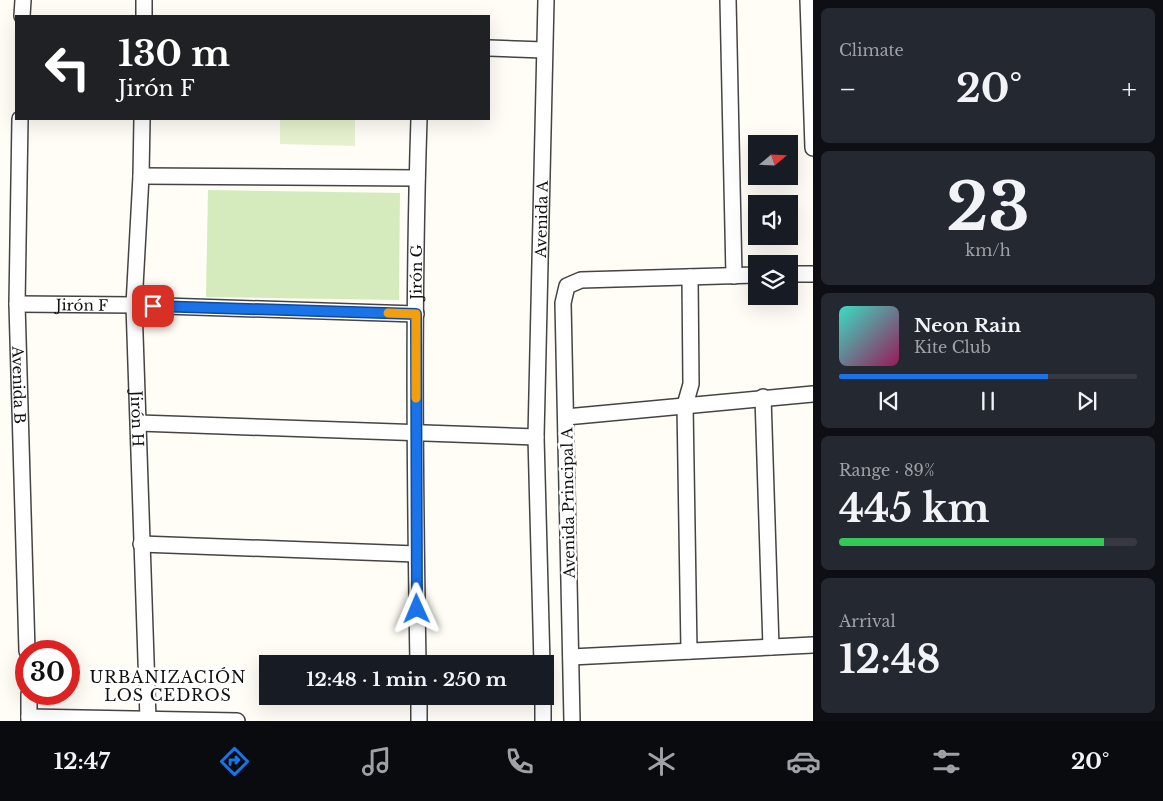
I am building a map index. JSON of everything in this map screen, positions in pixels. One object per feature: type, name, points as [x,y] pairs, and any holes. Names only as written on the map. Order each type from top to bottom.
[{"type":"street","points":[[22,15],[23,0]]},
{"type":"street","points":[[144,0],[144,15]]},
{"type":"street","name":"Avenida A","points":[[536,437],[546,0]]},
{"type":"street","points":[[728,0],[734,276]]},
{"type":"street","points":[[808,0],[813,148]]},
{"type":"street","points":[[490,48],[544,50]]},
{"type":"street","name":"Avenida B","points":[[20,120],[17,304],[27,640]]},
{"type":"street","name":"Jirón H","points":[[142,120],[134,305],[148,719]]},
{"type":"street","name":"Jirón G","points":[[418,655],[416,314],[417,178],[420,120]]},
{"type":"street","points":[[141,176],[417,178]]},
{"type":"street","points":[[798,274],[813,274]]},
{"type":"street","points":[[689,651],[685,405],[691,384],[690,277],[748,275]]},
{"type":"street","name":"Avenida Principal A","points":[[572,721],[563,303],[567,286],[581,280],[690,277]]},
{"type":"street","name":"Jirón F","points":[[17,304],[134,305],[416,314]]},
{"type":"street","points":[[566,417],[813,394]]},
{"type":"street","points":[[763,398],[771,647]]},
{"type":"street","points":[[139,423],[536,437]]},
{"type":"street","name":"Avenida Principal A","points":[[536,437],[542,655]]},
{"type":"street","points":[[141,544],[416,554]]},
{"type":"street","points":[[571,657],[813,645]]},
{"type":"street","points":[[28,705],[29,719],[236,721]]},
{"type":"street","points":[[419,705],[419,721]]},
{"type":"street","points":[[543,705],[543,721]]},
{"type":"green space","points":[[280,120],[355,120],[355,146],[280,144]]},
{"type":"green space","points":[[208,190],[400,193],[399,300],[206,297]]},
{"type":"slow traffic","points":[[388,313],[416,314],[416,398]]},
{"type":"district","name":"URBANIZACIÓN LOS CEDROS","points":[[168,686]]},
{"type":"route","points":[[153,306],[416,314],[417,609]]}]
